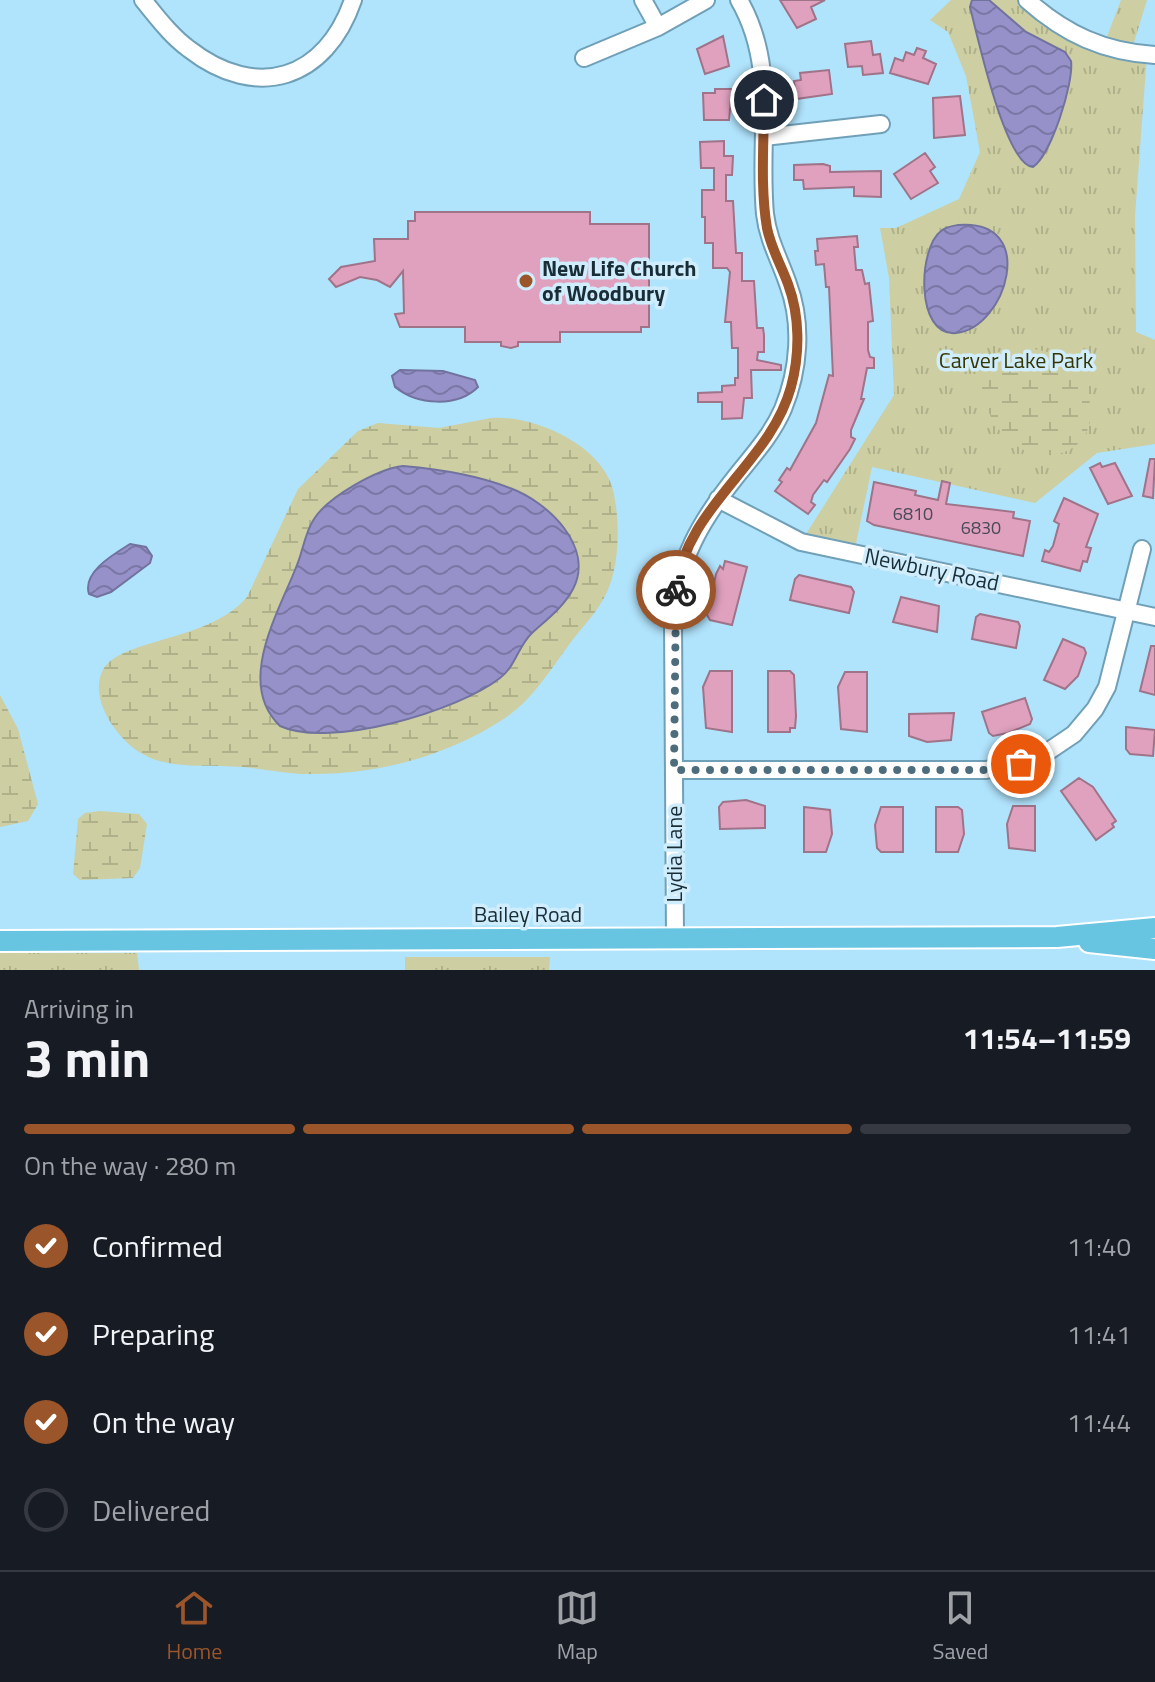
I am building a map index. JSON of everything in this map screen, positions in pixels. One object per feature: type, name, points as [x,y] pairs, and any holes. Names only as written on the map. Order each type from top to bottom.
[{"type":"main road","name":"Bailey Road","points":[[0,941],[1057,937],[1155,928]]},
{"type":"main road","name":"Bailey Road","points":[[1057,937],[1155,949]]},
{"type":"street","points":[[143,0],[169,32],[202,58],[230,71],[276,76],[304,68],[325,53],[345,23],[353,0]]},
{"type":"street","points":[[643,0],[658,27]]},
{"type":"street","points":[[584,58],[658,27],[706,0]]},
{"type":"street","name":"Lydia Lane","points":[[675,937],[677,582],[689,545],[718,499],[775,425],[790,391],[795,364],[793,303],[766,218],[762,55],[753,27],[739,0]]},
{"type":"street","points":[[1027,0],[1057,25],[1083,39],[1115,50],[1155,55]]},
{"type":"street","points":[[764,137],[881,124]]},
{"type":"street","name":"Newbury Road","points":[[718,499],[801,542],[1155,617]]},
{"type":"street","points":[[674,770],[986,770],[1037,759],[1074,734],[1095,709],[1113,672],[1142,549]]},
{"type":"green space","name":"Carver Lake Park","points":[[951,0],[1027,0],[1103,47],[1121,0],[1147,0],[1131,52],[1147,54],[1135,216],[1136,332],[1155,340],[1155,444],[1097,453],[1035,503],[872,467],[854,553],[801,542],[894,395],[889,278],[880,228],[896,228],[959,199],[980,152],[966,76],[948,32],[930,20]]},
{"type":"green space","points":[[1015,347],[1035,349],[1062,359],[1082,381],[1090,406],[1089,427],[1079,443],[1063,452],[1045,455],[1024,450],[1006,437],[987,409],[978,368],[985,356]]},
{"type":"green space","points":[[491,418],[508,418],[546,428],[581,447],[606,474],[613,490],[617,515],[618,542],[614,568],[603,599],[540,685],[515,711],[483,731],[436,753],[386,767],[335,773],[301,774],[168,763],[137,750],[123,738],[109,720],[101,701],[99,681],[104,668],[130,650],[212,622],[247,597],[298,489],[358,431],[378,423],[439,428]]},
{"type":"green space","points":[[0,695],[18,729],[38,804],[28,821],[0,827]]},
{"type":"green space","points":[[85,813],[139,814],[147,824],[140,868],[133,878],[80,880],[73,874],[78,819]]},
{"type":"green space","points":[[0,953],[137,953],[139,970],[0,970]]},
{"type":"green space","points":[[405,957],[550,957],[549,970],[405,970]]},
{"type":"water","points":[[972,0],[989,0],[1026,32],[1065,52],[1071,61],[1069,85],[1060,118],[1047,148],[1033,167],[1023,161],[1012,145],[1003,123],[979,43],[970,7]]},
{"type":"water","points":[[958,225],[984,227],[999,238],[1007,255],[1006,275],[1000,295],[989,313],[974,327],[956,333],[943,330],[933,321],[924,290],[933,240],[943,230]]},
{"type":"water","points":[[400,370],[443,371],[475,380],[478,387],[469,394],[448,401],[414,398],[395,387],[392,376]]},
{"type":"water","points":[[403,466],[484,480],[510,488],[539,504],[564,528],[573,542],[578,557],[578,573],[573,589],[559,608],[531,634],[500,678],[455,703],[361,730],[302,732],[280,726],[267,709],[261,689],[261,669],[272,625],[311,524],[330,502],[354,485],[380,472]]},
{"type":"water","points":[[130,544],[146,547],[152,556],[150,563],[111,592],[97,597],[89,594],[90,578],[95,571]]},
{"type":"building","points":[[780,0],[825,0],[811,7],[816,19],[797,28]]},
{"type":"building","points":[[723,36],[729,66],[705,74],[697,49]]},
{"type":"building","points":[[871,41],[873,55],[880,54],[883,73],[863,75],[862,66],[848,67],[845,44]]},
{"type":"building","points":[[917,48],[926,51],[923,58],[936,64],[928,84],[890,73],[895,58],[903,61],[906,52],[914,55]]},
{"type":"building","points":[[829,70],[832,94],[796,99],[794,81],[801,80],[800,73]]},
{"type":"building","points":[[715,89],[732,89],[729,120],[704,120],[703,93],[715,93]]},
{"type":"building","points":[[960,96],[965,135],[934,138],[933,98]]},
{"type":"building","points":[[724,141],[724,156],[733,156],[732,175],[726,175],[726,201],[733,201],[736,253],[742,253],[742,281],[754,281],[757,328],[763,328],[764,352],[758,352],[757,360],[781,365],[781,370],[751,370],[752,398],[744,398],[742,418],[722,419],[722,402],[698,402],[698,393],[722,392],[722,386],[735,385],[735,378],[738,378],[738,348],[732,348],[731,322],[725,322],[730,272],[727,268],[713,268],[713,243],[705,243],[705,217],[702,217],[702,190],[714,190],[714,168],[701,168],[700,142]]},
{"type":"building","points":[[925,153],[935,167],[930,171],[938,183],[911,199],[894,174]]},
{"type":"building","points":[[794,165],[830,166],[830,172],[881,171],[881,197],[854,196],[854,187],[804,189],[803,180],[794,180]]},
{"type":"building","name":"New Life Church of Woodbury","points":[[415,212],[590,212],[590,224],[649,224],[649,327],[641,327],[641,332],[560,332],[560,342],[518,342],[518,346],[511,348],[501,346],[501,342],[465,342],[465,327],[400,327],[395,314],[404,313],[403,271],[390,287],[377,280],[360,277],[336,287],[329,279],[341,267],[375,261],[374,239],[408,239],[408,221],[415,221]]},
{"type":"building","points":[[857,236],[858,247],[854,247],[856,270],[862,270],[865,284],[869,283],[873,321],[868,322],[868,350],[870,357],[874,358],[874,368],[867,368],[861,399],[864,399],[851,430],[851,437],[855,439],[827,482],[824,480],[813,495],[811,502],[815,505],[808,514],[775,491],[816,423],[829,375],[833,376],[829,287],[826,287],[824,264],[816,265],[817,239]]},
{"type":"building","points":[[1150,459],[1155,459],[1153,498],[1143,496]]},
{"type":"building","points":[[1100,463],[1102,467],[1115,463],[1132,496],[1108,504],[1090,468]]},
{"type":"building","points":[[942,481],[950,483],[946,504],[1014,512],[1013,518],[1030,521],[1023,556],[867,521],[874,482],[916,491],[915,495],[938,500]]},
{"type":"building","points":[[1064,498],[1098,514],[1086,547],[1091,548],[1087,562],[1083,561],[1080,571],[1042,561],[1045,550],[1049,552],[1053,546],[1059,524],[1054,521]]},
{"type":"building","points":[[725,561],[747,567],[732,625],[710,620],[707,615],[716,574],[720,566],[723,569]]},
{"type":"building","points":[[799,575],[851,587],[854,592],[849,613],[790,600],[795,579]]},
{"type":"building","points":[[901,597],[939,606],[937,632],[893,622]]},
{"type":"building","points":[[980,614],[1018,622],[1016,648],[972,639],[976,617]]},
{"type":"building","points":[[1063,639],[1084,648],[1086,653],[1078,676],[1065,689],[1044,680]]},
{"type":"building","points":[[1151,646],[1155,646],[1155,695],[1140,691]]},
{"type":"building","points":[[710,671],[732,671],[732,732],[706,728],[703,687]]},
{"type":"building","points":[[768,671],[790,671],[794,675],[796,716],[795,728],[790,728],[790,732],[768,732]]},
{"type":"building","points":[[845,672],[867,672],[867,732],[841,729],[838,687]]},
{"type":"building","points":[[1025,698],[1032,719],[1030,724],[1008,733],[993,736],[989,733],[982,712]]},
{"type":"building","points":[[954,713],[951,740],[927,742],[909,736],[909,714]]},
{"type":"building","points":[[1126,727],[1155,730],[1153,756],[1130,754],[1126,749]]},
{"type":"building","points":[[1079,778],[1093,787],[1116,821],[1112,824],[1114,827],[1096,840],[1061,791]]},
{"type":"building","points":[[746,800],[765,806],[765,828],[720,829],[719,807],[723,802]]},
{"type":"building","points":[[1013,806],[1035,806],[1035,851],[1009,848],[1007,824]]},
{"type":"building","points":[[804,807],[830,810],[832,834],[826,852],[804,852]]},
{"type":"building","points":[[881,807],[903,807],[903,852],[881,852],[877,848],[875,825]]},
{"type":"building","points":[[936,807],[958,807],[962,810],[964,834],[958,852],[936,852]]},
{"type":"way so far","points":[[676,590],[673,621],[674,770],[986,770],[1021,764]]},
{"type":"place","name":"New Life Church of Woodbury","points":[[526,281]]},
{"type":"route","points":[[676,590],[681,565],[700,523],[772,430],[790,391],[794,372],[797,336],[793,303],[772,245],[766,218],[764,100]]}]
